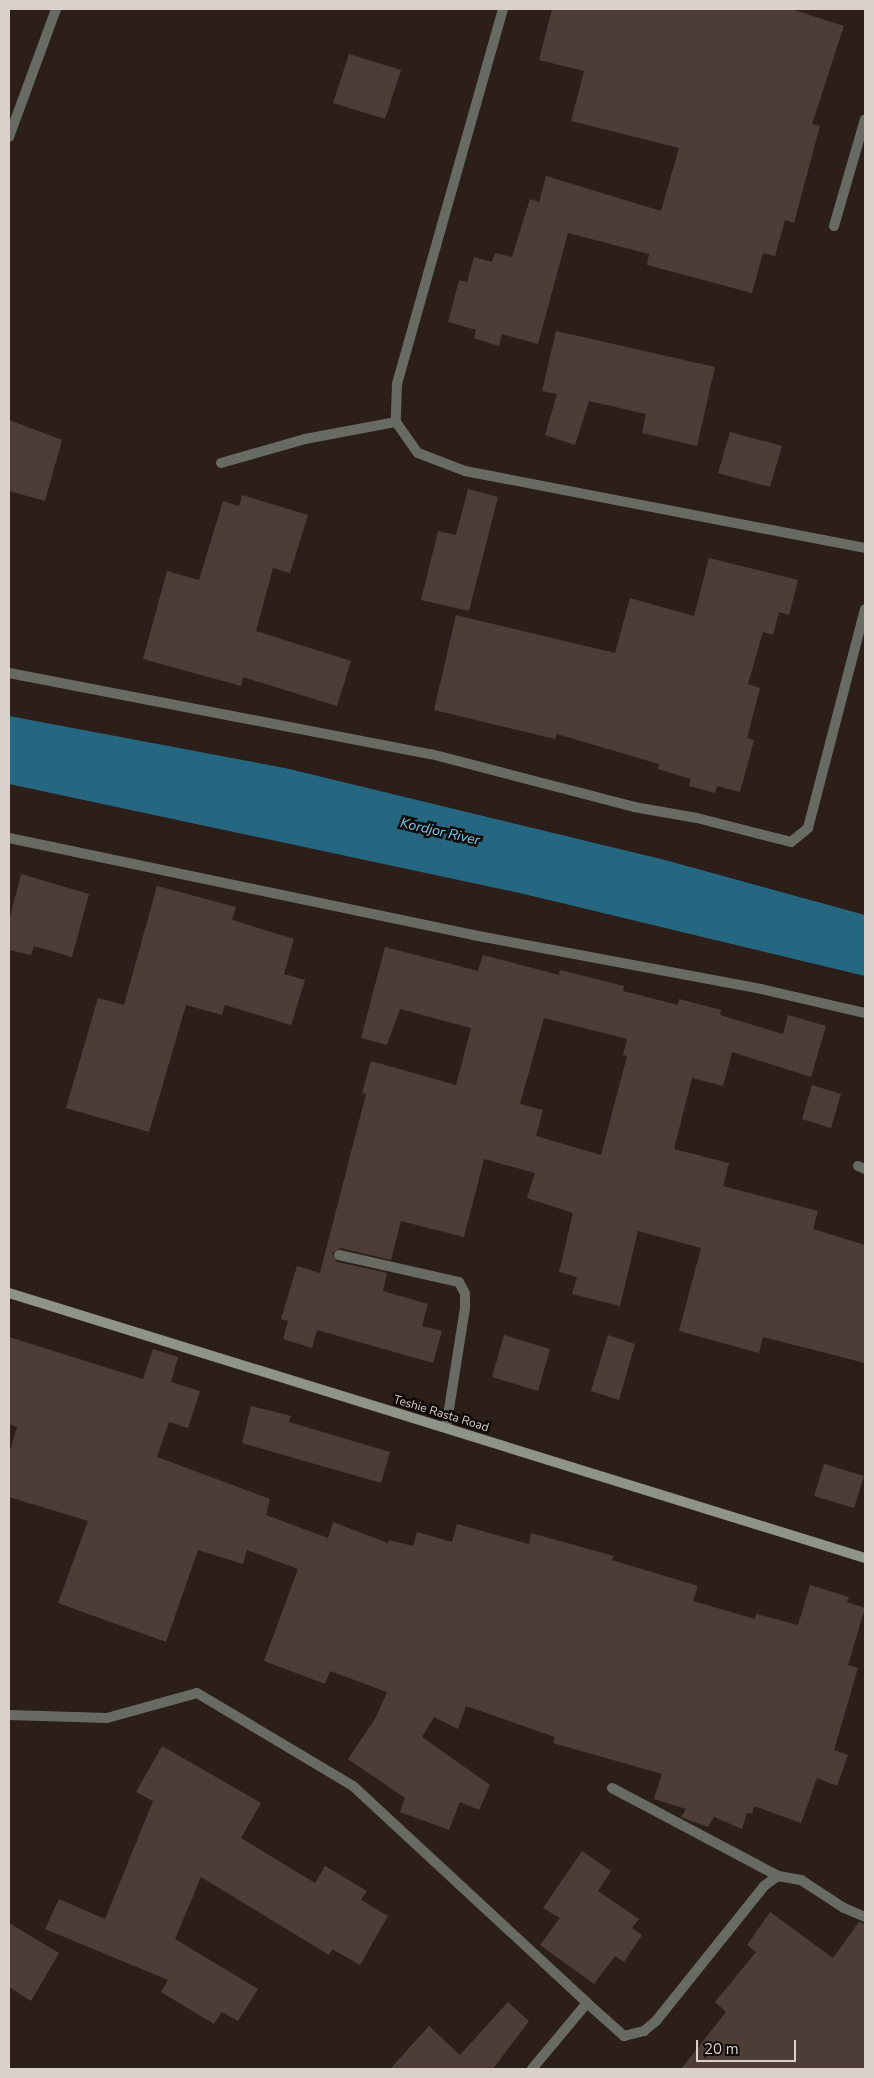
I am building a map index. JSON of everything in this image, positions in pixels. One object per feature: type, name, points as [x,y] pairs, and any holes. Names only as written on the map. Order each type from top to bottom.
[{"type":"main road","name":"Teshie Rasta Road","points":[[9,1293],[865,1558]]},
{"type":"street","points":[[9,137],[56,9]]},
{"type":"street","points":[[503,9],[397,384],[396,422],[418,453],[465,471],[865,548]]},
{"type":"street","points":[[834,226],[865,119]]},
{"type":"street","points":[[221,463],[305,439],[396,422]]},
{"type":"street","points":[[9,673],[431,754],[634,807],[697,818],[791,842],[808,828],[865,609]]},
{"type":"street","points":[[9,838],[474,934],[761,989],[865,1014]]},
{"type":"street","points":[[339,1255],[459,1282],[465,1294],[465,1308],[446,1428]]},
{"type":"street","points":[[9,1715],[107,1718],[197,1692],[353,1786],[624,2036],[644,2031],[656,2021],[764,1886],[778,1876]]},
{"type":"street","points":[[612,1788],[778,1876],[801,1880],[844,1908],[865,1917]]},
{"type":"street","points":[[532,2069],[587,2003]]},
{"type":"water","name":"Kordjor River","points":[[9,716],[285,768],[665,860],[865,915],[865,976],[524,894],[9,784]]},
{"type":"building","points":[[552,9],[791,9],[844,26],[812,124],[820,126],[794,223],[785,220],[775,256],[763,253],[752,293],[647,265],[649,254],[568,233],[538,344],[502,334],[499,346],[474,338],[476,330],[448,322],[459,280],[467,282],[474,257],[492,262],[495,253],[512,257],[530,199],[539,202],[546,176],[661,211],[679,148],[571,121],[584,71],[539,60]]},
{"type":"building","points":[[349,54],[401,70],[385,119],[333,103]]},
{"type":"building","points":[[556,331],[715,367],[697,446],[642,433],[646,414],[589,401],[575,445],[545,435],[557,394],[542,391]]},
{"type":"building","points":[[9,420],[62,440],[45,501],[9,491]]},
{"type":"building","points":[[730,432],[782,446],[770,487],[718,473]]},
{"type":"building","points":[[468,489],[498,497],[469,611],[421,600],[438,531],[456,535]]},
{"type":"building","points":[[242,495],[308,515],[290,573],[273,568],[256,631],[351,661],[337,706],[243,677],[241,686],[143,659],[167,571],[199,580],[223,501],[239,506]]},
{"type":"building","points":[[709,558],[798,580],[789,615],[779,612],[773,635],[763,632],[748,684],[760,688],[747,738],[754,740],[740,792],[717,786],[715,793],[689,786],[691,779],[658,769],[659,764],[557,734],[555,739],[434,710],[456,615],[615,653],[630,598],[694,616]]},
{"type":"building","points":[[21,874],[89,894],[72,957],[34,946],[31,955],[9,950],[9,921]]},
{"type":"building","points":[[157,886],[236,907],[232,920],[294,939],[284,974],[305,980],[291,1025],[225,1005],[222,1015],[186,1005],[149,1132],[66,1108],[98,998],[124,1005]]},
{"type":"building","points":[[385,947],[478,971],[483,955],[559,975],[560,970],[624,986],[623,991],[678,1005],[679,999],[721,1010],[720,1015],[783,1034],[788,1015],[826,1026],[811,1077],[732,1052],[723,1086],[692,1078],[674,1149],[729,1163],[723,1186],[818,1211],[813,1229],[865,1245],[865,1363],[763,1337],[759,1353],[679,1331],[701,1248],[638,1231],[620,1306],[572,1294],[577,1277],[559,1272],[573,1213],[527,1198],[535,1173],[484,1159],[464,1237],[401,1221],[391,1260],[341,1248],[332,1253],[337,1262],[387,1273],[383,1291],[428,1304],[422,1326],[442,1331],[433,1363],[317,1330],[312,1348],[283,1339],[288,1321],[281,1319],[297,1266],[320,1273],[366,1094],[362,1093],[371,1061],[456,1085],[471,1028],[400,1009],[387,1045],[361,1038]],"holes":[[[544,1018],[627,1039],[623,1055],[627,1056],[601,1155],[536,1136],[543,1110],[520,1104]]]},
{"type":"building","points":[[812,1085],[841,1094],[831,1128],[802,1119]]},
{"type":"building","points":[[504,1335],[550,1349],[538,1391],[492,1377]]},
{"type":"building","points":[[608,1335],[635,1344],[619,1400],[591,1391]]},
{"type":"building","points":[[9,1337],[143,1379],[153,1349],[178,1357],[171,1382],[200,1391],[188,1428],[169,1422],[157,1457],[270,1499],[266,1515],[328,1538],[333,1522],[388,1543],[389,1540],[413,1546],[417,1532],[452,1542],[457,1524],[529,1544],[531,1533],[614,1556],[612,1560],[698,1586],[693,1601],[755,1619],[756,1614],[798,1625],[810,1585],[849,1597],[847,1602],[865,1608],[848,1665],[858,1668],[834,1750],[848,1755],[837,1786],[817,1778],[801,1823],[754,1806],[752,1814],[747,1813],[742,1829],[714,1817],[708,1827],[681,1817],[686,1809],[654,1799],[662,1774],[553,1743],[555,1737],[466,1706],[458,1729],[434,1717],[422,1737],[490,1785],[479,1810],[460,1802],[449,1830],[400,1812],[405,1798],[348,1759],[375,1719],[387,1692],[330,1671],[325,1684],[264,1661],[298,1569],[247,1550],[243,1564],[198,1550],[166,1642],[58,1603],[88,1521],[9,1497],[9,1454],[17,1427],[9,1424]]},
{"type":"building","points":[[251,1406],[291,1416],[289,1422],[390,1452],[381,1483],[242,1443]]},
{"type":"building","points":[[824,1464],[864,1476],[854,1508],[814,1496]]},
{"type":"building","points":[[162,1746],[261,1803],[241,1838],[315,1883],[325,1866],[367,1891],[361,1900],[388,1916],[360,1965],[332,1949],[329,1955],[201,1877],[175,1939],[258,1989],[238,2021],[222,2012],[214,2024],[161,1992],[168,1980],[45,1929],[59,1899],[105,1919],[153,1801],[136,1792]]},
{"type":"building","points":[[582,1851],[611,1871],[598,1891],[639,1919],[632,1928],[642,1935],[624,1962],[615,1956],[594,1984],[540,1945],[560,1918],[543,1908]]},
{"type":"building","points":[[770,1912],[833,1958],[859,1922],[865,1924],[865,2069],[681,2069],[726,2012],[715,2002],[756,1952],[747,1945]]},
{"type":"building","points":[[9,1923],[59,1953],[31,2001],[9,1987]]},
{"type":"building","points":[[508,2002],[529,2021],[493,2069],[390,2069],[429,2026],[460,2055]]}]
